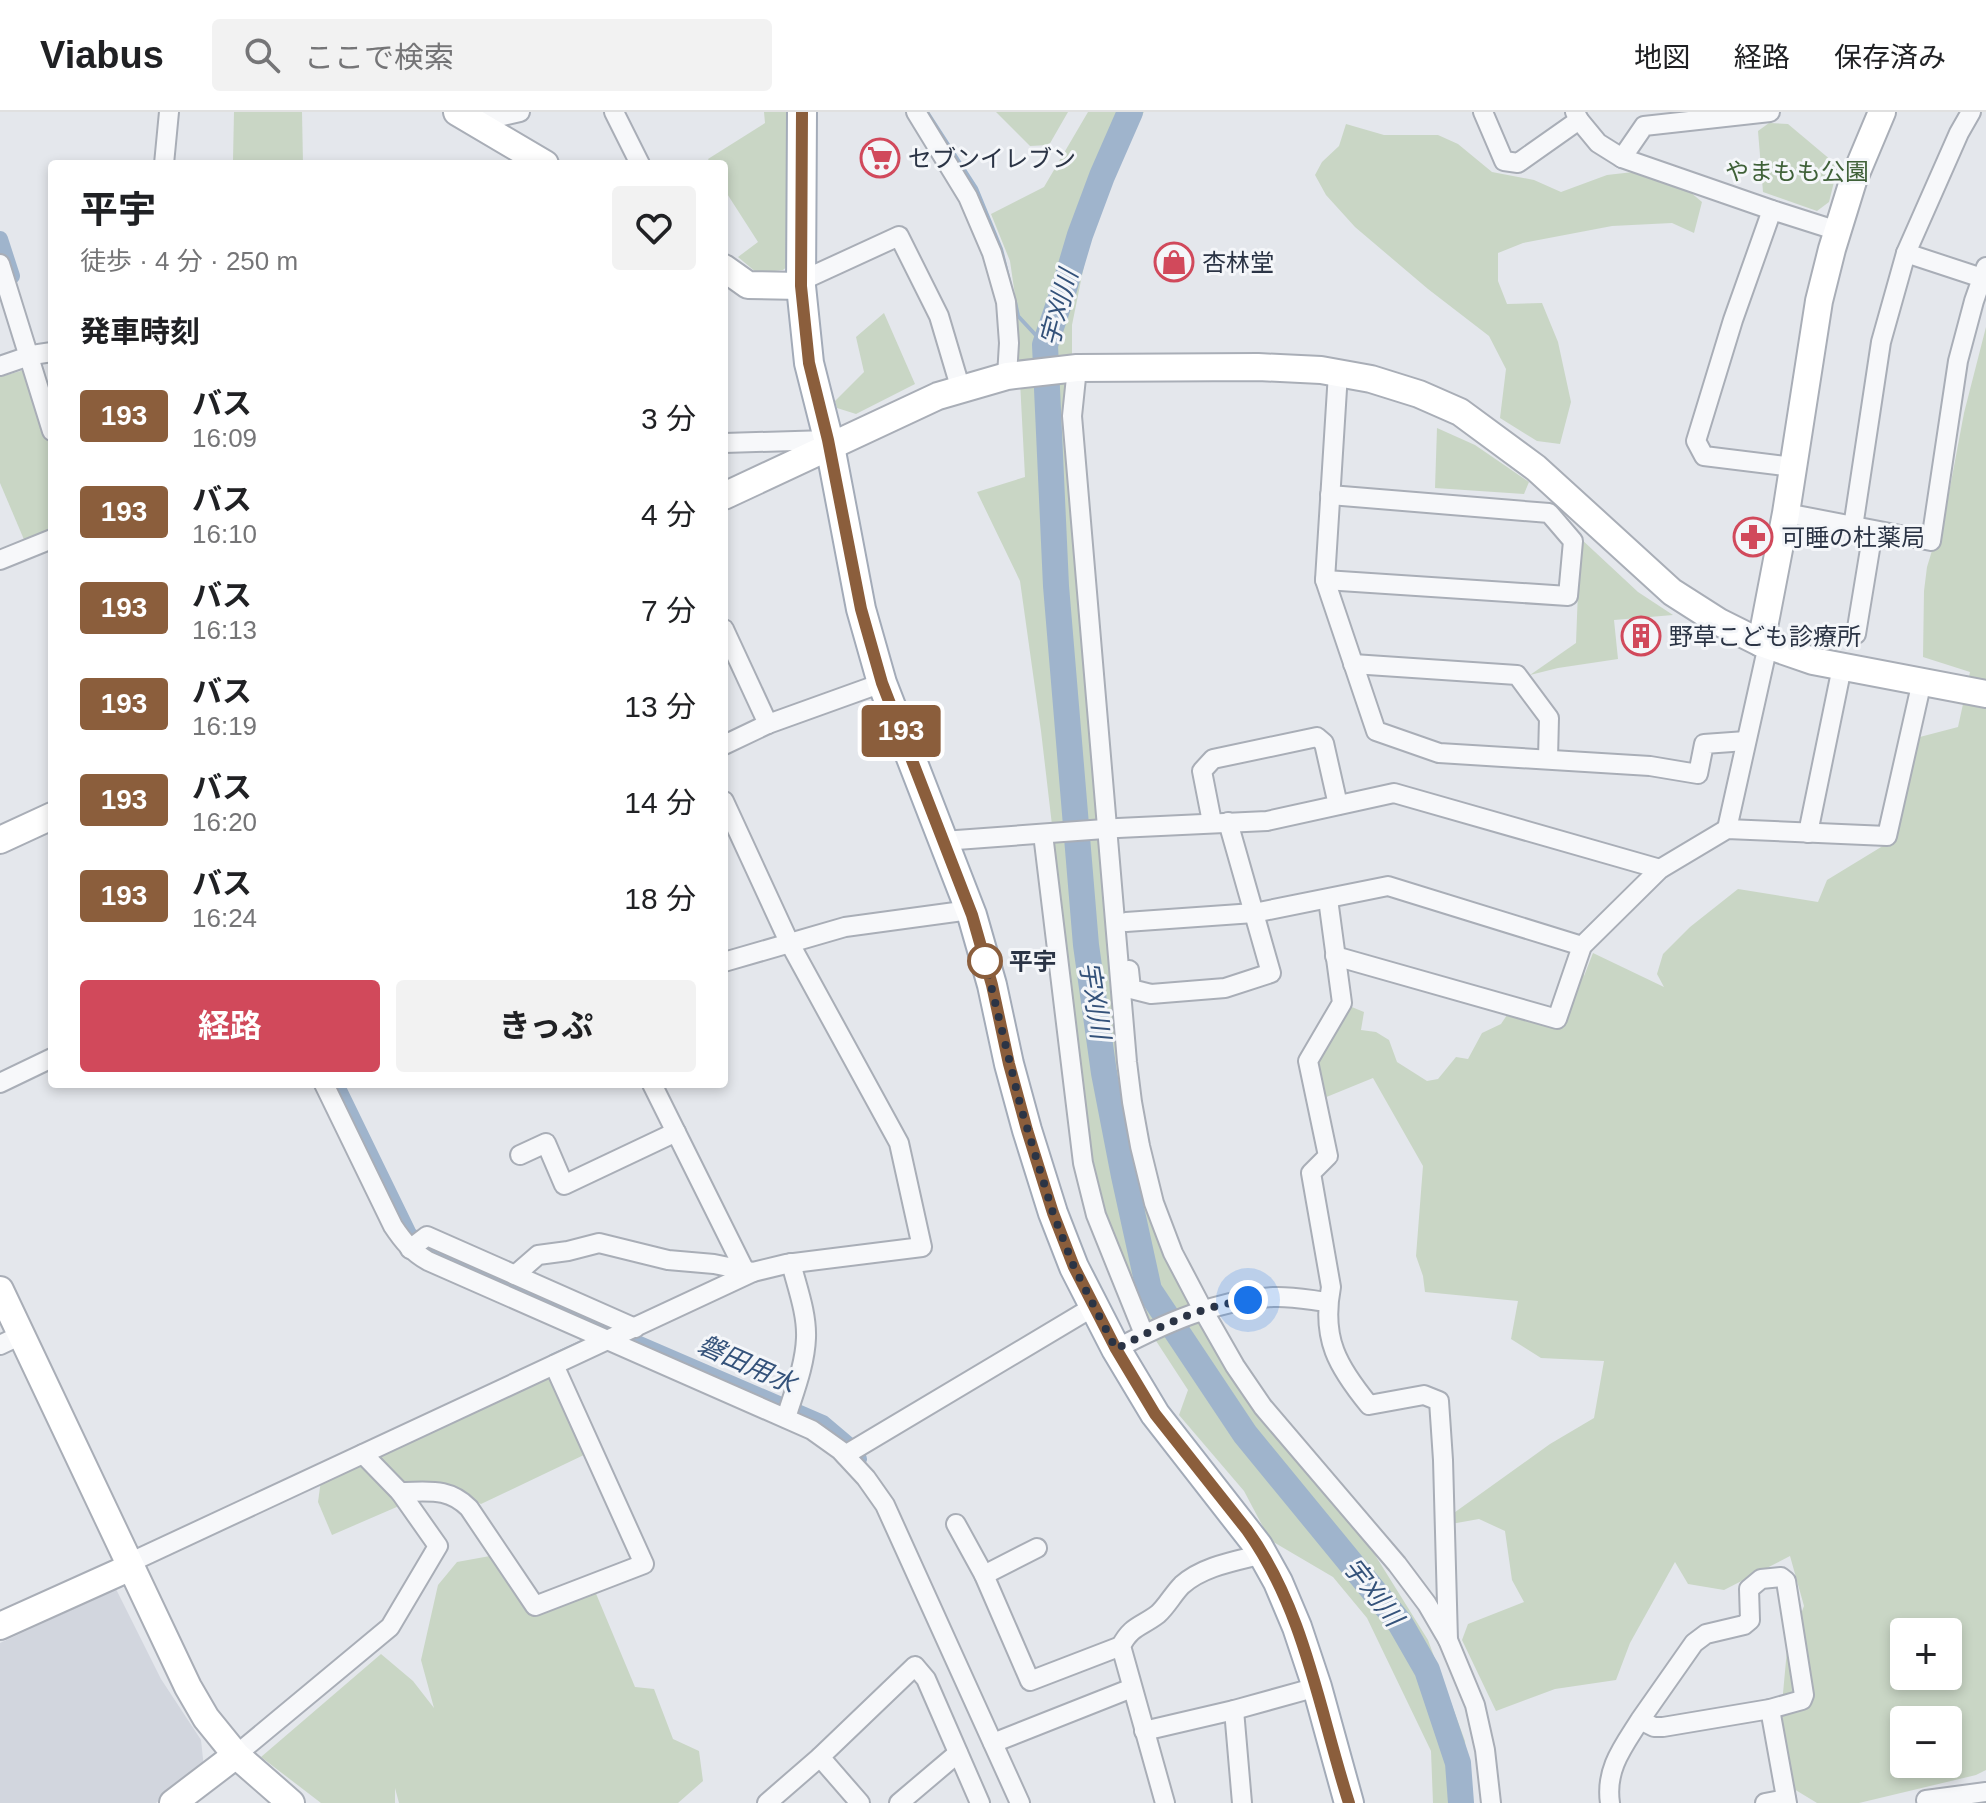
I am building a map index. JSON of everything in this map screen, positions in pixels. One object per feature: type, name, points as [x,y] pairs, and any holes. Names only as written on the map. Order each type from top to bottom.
[{"type":"main road","points":[[802,112],[801,284],[809,363],[829,443],[861,609],[882,683],[970,910],[992,985],[1027,1130],[1053,1213],[1093,1307],[1155,1414],[1236,1515],[1278,1582],[1317,1687],[1349,1803]]},
{"type":"street","points":[[164,160],[169,112]]},
{"type":"street","points":[[465,117],[520,112]]},
{"type":"street","points":[[614,112],[638,160]]},
{"type":"street","points":[[916,112],[968,197],[992,253],[1006,302],[1009,343],[1007,376]]},
{"type":"street","points":[[1483,112],[1504,161],[1518,163],[1577,116],[1598,143],[1622,158],[1838,231]]},
{"type":"street","points":[[1622,158],[1644,126],[1770,112]]},
{"type":"street","points":[[1727,829],[1765,644],[1819,301],[1853,181],[1882,112]]},
{"type":"street","points":[[1853,527],[1881,342],[1906,253],[1971,112]]},
{"type":"street","points":[[465,117],[538,160]]},
{"type":"street","points":[[1772,210],[1733,320],[1696,441],[1704,456],[1793,467]]},
{"type":"street","points":[[728,271],[748,285],[801,284],[899,236],[939,316],[961,390]]},
{"type":"street","points":[[1786,513],[1931,541],[1958,361],[1984,272],[1906,253]]},
{"type":"street","points":[[0,264],[39,354],[48,407]]},
{"type":"street","points":[[0,366],[39,354]]},
{"type":"street","points":[[728,494],[829,443],[938,396],[1007,376],[1077,368],[1258,367],[1321,370],[1371,379],[1460,412],[1536,468],[1672,592],[1710,616],[1765,644],[1813,661],[1986,694]]},
{"type":"street","points":[[1077,368],[1072,416],[1127,1062],[1140,1146],[1154,1203],[1200,1311],[1235,1366],[1263,1407],[1397,1564],[1427,1604],[1448,1640],[1475,1705],[1485,1750],[1491,1803]]},
{"type":"street","points":[[1338,373],[1325,580],[1376,731],[1439,753],[1650,766],[1698,774],[1704,744],[1746,741]]},
{"type":"street","points":[[728,443],[829,443]]},
{"type":"street","points":[[1325,580],[1568,596],[1573,541],[1549,513],[1330,495]]},
{"type":"street","points":[[1856,634],[1873,531]]},
{"type":"street","points":[[0,560],[48,541]]},
{"type":"street","points":[[728,638],[768,724]]},
{"type":"street","points":[[1353,664],[1517,675],[1549,718],[1548,758]]},
{"type":"street","points":[[1808,833],[1842,667]]},
{"type":"street","points":[[1335,956],[1557,1019],[1582,946],[1660,869],[1727,829],[1887,836],[1922,681]]},
{"type":"street","points":[[728,743],[768,724],[882,683]]},
{"type":"street","points":[[1109,828],[1126,922],[1131,989],[1151,994],[1225,988],[1271,973],[1254,913],[1202,771],[1213,759],[1317,737],[1324,743],[1338,805]]},
{"type":"street","points":[[943,841],[1109,828],[1267,821],[1394,793],[1660,869]]},
{"type":"street","points":[[0,1626],[749,1272],[791,1263],[922,1247],[899,1143],[789,942],[728,810]]},
{"type":"street","points":[[0,840],[48,818]]},
{"type":"street","points":[[1046,834],[1083,1163],[1096,1215],[1144,1334]]},
{"type":"street","points":[[1126,922],[1254,913],[1388,886],[1582,946]]},
{"type":"street","points":[[1328,899],[1342,1003],[1308,1061],[1328,1156],[1311,1173],[1331,1287],[1328,1302],[1330,1341],[1347,1378],[1369,1405],[1424,1395],[1439,1401],[1448,1640]]},
{"type":"street","points":[[728,961],[845,927],[970,910]]},
{"type":"street","points":[[0,1083],[48,1060]]},
{"type":"street","points":[[326,1088],[393,1226],[410,1249],[428,1261],[812,1430],[845,1455],[885,1505],[1020,1803]]},
{"type":"street","points":[[654,1088],[749,1272]]},
{"type":"street","points":[[520,1155],[546,1143],[564,1185],[676,1132]]},
{"type":"street","points":[[410,1249],[427,1236],[635,1328]]},
{"type":"street","points":[[515,1275],[538,1255],[599,1243],[668,1260],[714,1264],[749,1272]]},
{"type":"street","points":[[786,1418],[800,1374],[806,1338],[791,1263]]},
{"type":"street","points":[[0,1290],[11,1340],[130,1565],[188,1687],[206,1718],[236,1755],[291,1803]]},
{"type":"street","points":[[1116,1349],[1200,1311],[1232,1302],[1275,1296],[1328,1302]]},
{"type":"street","points":[[845,1455],[1093,1307]]},
{"type":"street","points":[[400,1492],[443,1493],[457,1497],[469,1508],[535,1606],[644,1564],[554,1365]]},
{"type":"street","points":[[173,1803],[236,1755],[390,1627],[438,1546],[400,1492],[363,1454]]},
{"type":"street","points":[[956,1524],[984,1575],[1030,1681],[1121,1646]]},
{"type":"street","points":[[984,1575],[1037,1548]]},
{"type":"street","points":[[1165,1803],[1121,1646],[1127,1634],[1160,1613],[1182,1585],[1194,1577],[1208,1569],[1263,1554]]},
{"type":"street","points":[[1610,1803],[1610,1777],[1616,1758],[1640,1720],[1694,1643],[1706,1634],[1744,1625],[1750,1620],[1749,1589],[1761,1579],[1781,1577],[1786,1581],[1804,1695],[1802,1700],[1770,1709],[1663,1727],[1654,1727],[1640,1720]]},
{"type":"street","points":[[767,1803],[915,1666],[926,1679],[980,1803]]},
{"type":"street","points":[[1144,1731],[1317,1687]]},
{"type":"street","points":[[993,1743],[1132,1688]]},
{"type":"street","points":[[1765,1803],[1786,1801],[1770,1709]]},
{"type":"street","points":[[1234,1710],[1242,1803]]},
{"type":"street","points":[[899,1803],[958,1753]]},
{"type":"street","points":[[820,1757],[860,1803]]},
{"type":"street","points":[[1926,1800],[1986,1792]]},
{"type":"shaded area","points":[[116,1589],[161,1679],[201,1740],[204,1768],[156,1803],[0,1803],[0,1643]]},
{"type":"green space","points":[[234,112],[302,112],[303,160],[233,160]]},
{"type":"green space","points":[[764,112],[792,112],[788,266],[783,270],[757,273],[738,257],[758,242],[728,195],[728,160],[708,159],[765,123]]},
{"type":"green space","points":[[996,112],[1068,112],[1049,145],[1030,146]]},
{"type":"green space","points":[[1088,112],[1144,112],[1124,146],[1088,246],[1072,325],[1072,416],[1128,1105],[1175,1270],[1357,1526],[1428,1640],[1465,1741],[1470,1803],[1433,1803],[1431,1751],[1367,1618],[1333,1577],[1270,1540],[1244,1491],[1179,1415],[1188,1390],[1147,1327],[1085,1173],[1066,945],[1020,581],[977,492],[1025,477],[1018,316],[1010,261],[991,214],[1044,187]]},
{"type":"green space","name":"やまもも公園","points":[[1769,123],[1788,124],[1838,166],[1829,202],[1817,211],[1763,192],[1758,131]]},
{"type":"green space","points":[[1346,124],[1384,135],[1438,135],[1458,144],[1492,172],[1534,180],[1561,192],[1607,175],[1642,171],[1683,186],[1702,202],[1694,233],[1672,223],[1612,226],[1523,243],[1498,253],[1498,281],[1507,304],[1542,303],[1558,342],[1571,402],[1560,444],[1537,441],[1500,418],[1506,369],[1489,336],[1355,227],[1326,195],[1315,175],[1322,162],[1339,146]]},
{"type":"green space","points":[[884,313],[915,384],[856,414],[837,408],[835,401],[864,372],[856,337]]},
{"type":"green space","points":[[1986,327],[1986,1770],[1976,1775],[1859,1803],[1817,1803],[1784,1783],[1776,1769],[1787,1650],[1804,1606],[1790,1556],[1724,1590],[1688,1584],[1675,1562],[1630,1643],[1616,1680],[1555,1689],[1496,1711],[1462,1640],[1468,1624],[1524,1602],[1512,1580],[1505,1531],[1479,1519],[1451,1524],[1451,1515],[1550,1444],[1594,1418],[1604,1361],[1541,1358],[1511,1339],[1518,1301],[1425,1292],[1416,1256],[1423,1166],[1373,1078],[1324,1098],[1311,1057],[1342,1003],[1364,1012],[1361,1030],[1376,1032],[1389,1040],[1397,1062],[1427,1081],[1438,1079],[1456,1057],[1468,1059],[1482,1033],[1501,1024],[1511,1009],[1562,1025],[1585,958],[1584,976],[1593,953],[1664,987],[1657,974],[1663,954],[1690,927],[1738,889],[1818,902],[1827,880],[1891,841],[1916,738],[1958,727],[1970,672],[1923,657],[1927,567],[1948,498],[1964,413]]},
{"type":"green space","points":[[24,370],[48,436],[48,541],[28,549],[0,483],[0,377]]},
{"type":"green space","points":[[1437,428],[1475,445],[1529,482],[1524,494],[1435,488]]},
{"type":"green space","points":[[1580,538],[1638,592],[1673,615],[1614,620],[1618,659],[1530,675],[1576,643]]},
{"type":"green space","points":[[553,1375],[588,1453],[481,1504],[446,1485],[405,1486],[378,1456]]},
{"type":"green space","points":[[364,1462],[399,1506],[332,1535],[318,1502],[321,1480]]},
{"type":"green space","points":[[490,1556],[541,1609],[592,1584],[635,1687],[654,1689],[673,1739],[699,1751],[703,1781],[678,1803],[399,1803],[395,1788],[395,1803],[321,1803],[261,1757],[381,1654],[413,1681],[434,1708],[421,1660],[438,1585],[457,1562]]},
{"type":"waterway","points":[[927,112],[976,188],[1001,249],[1010,285]]},
{"type":"waterway","name":"宇刈川","points":[[1130,112],[1080,235],[1045,345],[1056,586],[1086,945],[1104,1073],[1124,1176],[1149,1290],[1245,1434],[1400,1623],[1427,1670],[1458,1763],[1461,1803]]},
{"type":"waterway","name":"磐田用水","points":[[0,239],[12,276]]},
{"type":"waterway","points":[[1015,302],[1018,316],[1045,345]]},
{"type":"waterway","name":"磐田用水","points":[[338,1088],[409,1234],[428,1250],[823,1423],[849,1445],[859,1459]]},
{"type":"waterway","points":[[551,1356],[590,1338]]},
{"type":"bus line","name":"193","points":[[802,112],[801,286],[809,363],[828,440],[861,609],[882,683],[972,915],[992,985],[1009,1064],[1053,1213],[1093,1307],[1155,1414],[1247,1530],[1278,1582],[1317,1687],[1349,1803]]},
{"type":"place","name":"セブンイレブン","points":[[880,158]]},
{"type":"place","name":"杏林堂","points":[[1174,262]]},
{"type":"place","name":"可睡の杜薬局","points":[[1753,537]]},
{"type":"place","name":"野草こども診療所","points":[[1641,636]]},
{"type":"place","name":"平宇","points":[[985,961]]},
{"type":"route","points":[[985,961],[1009,1064],[1053,1213],[1074,1267],[1116,1349],[1198,1312],[1248,1300]]}]
